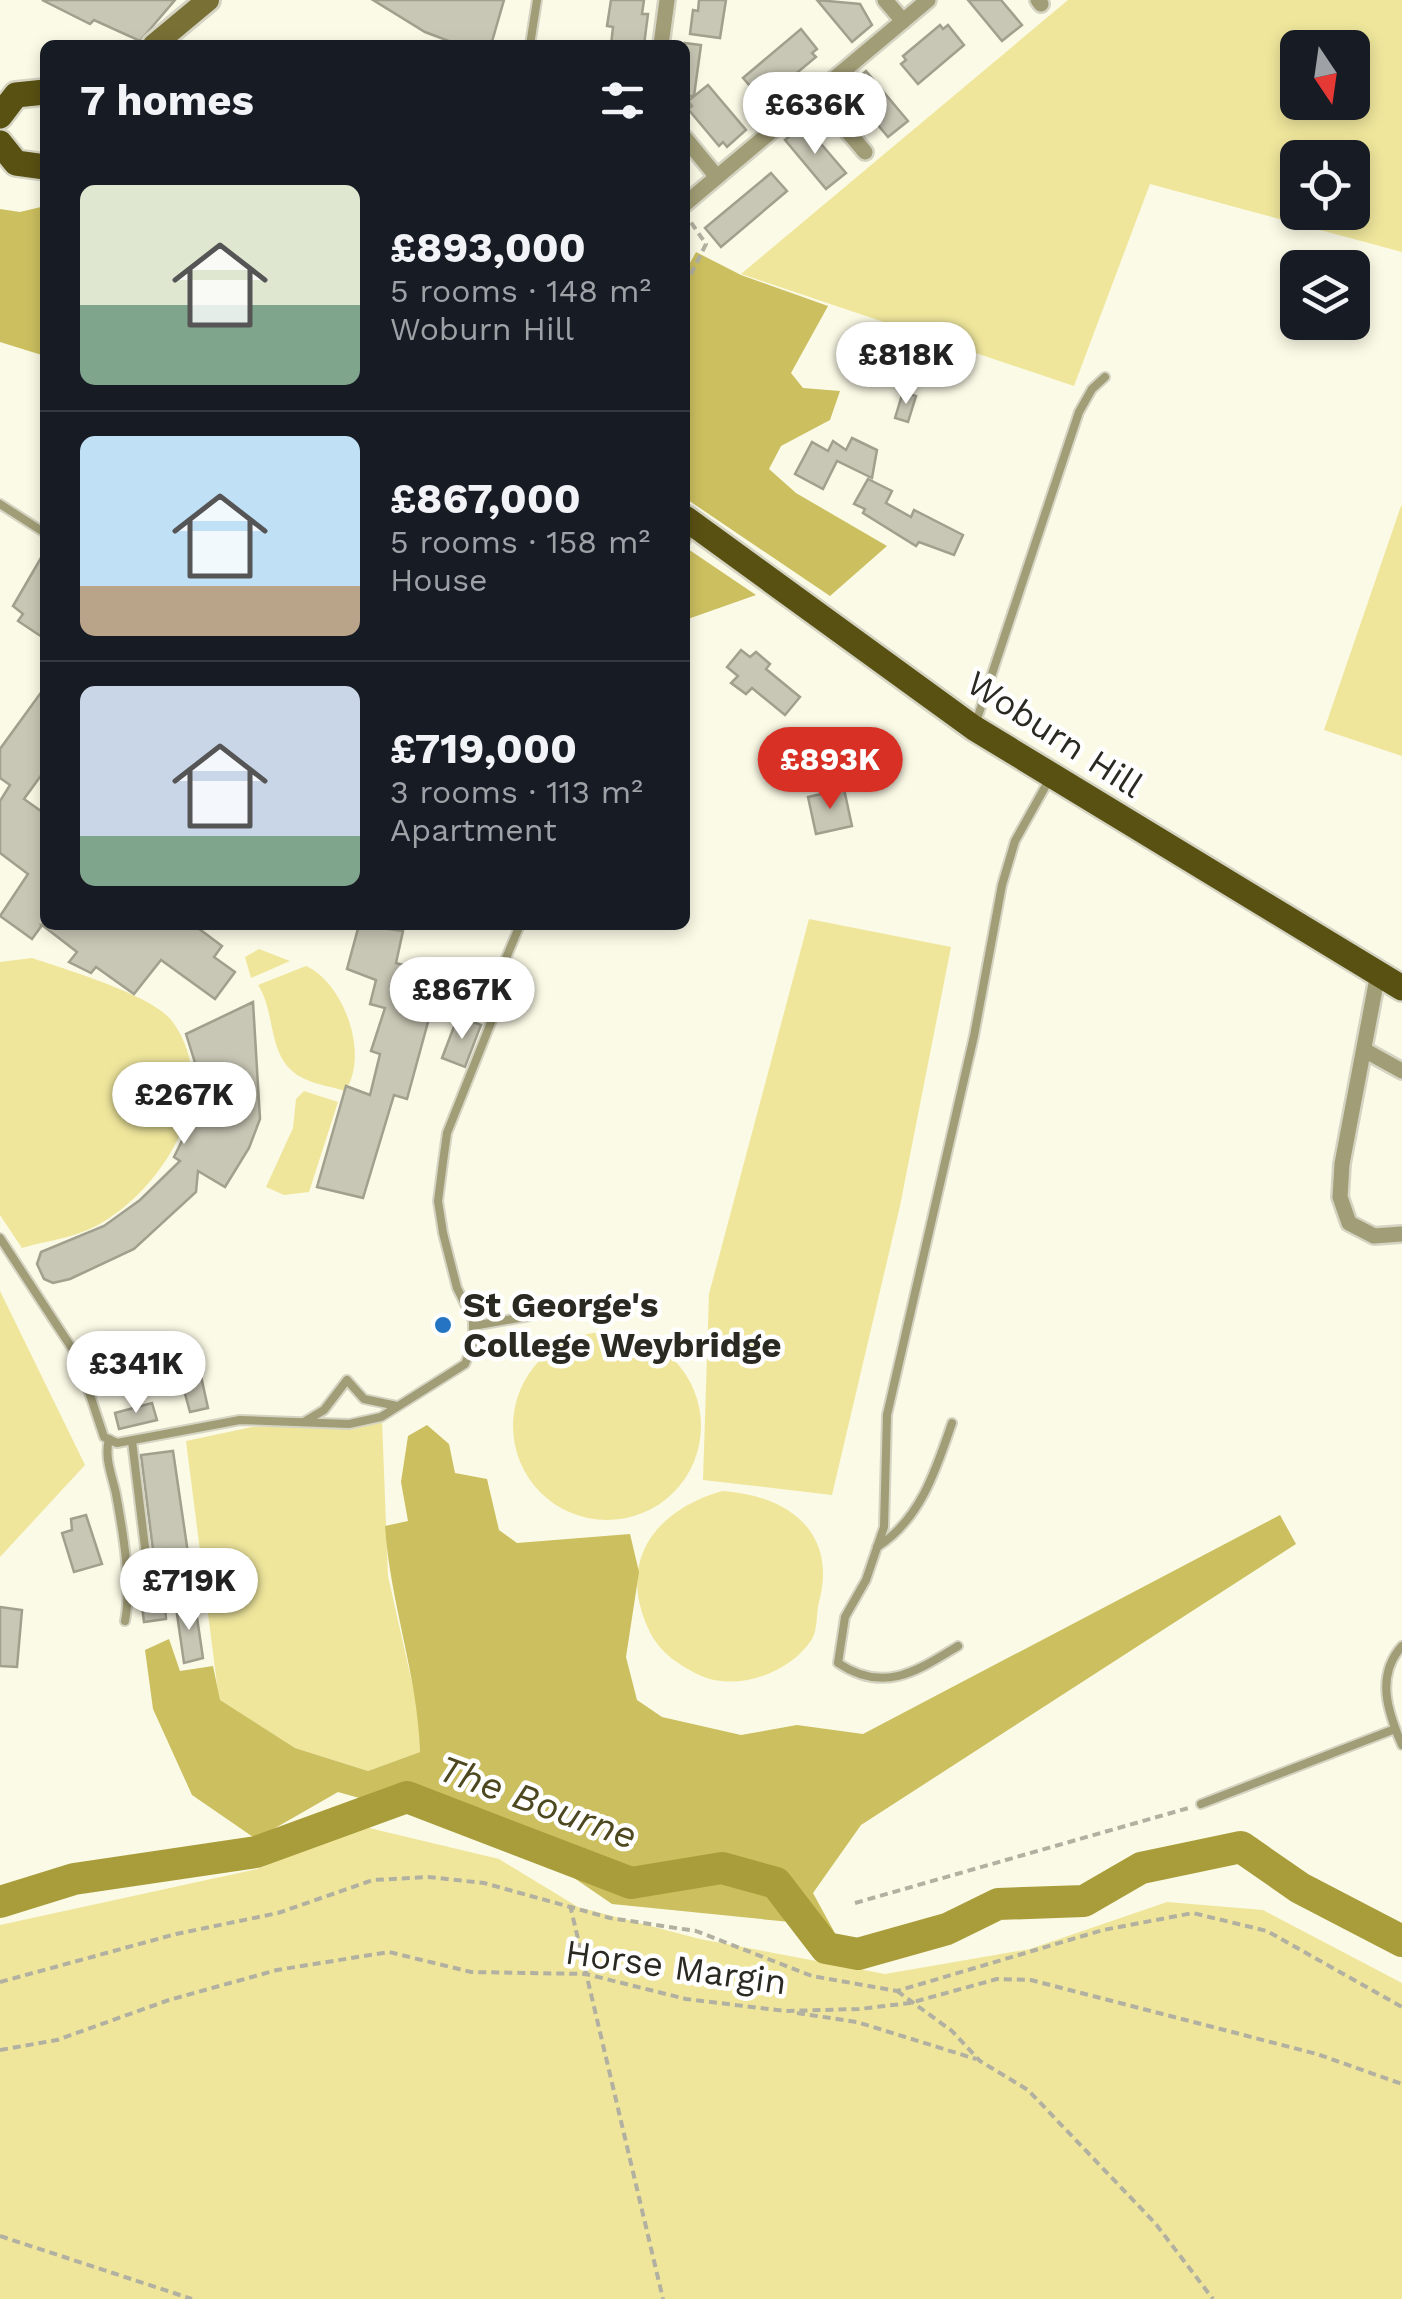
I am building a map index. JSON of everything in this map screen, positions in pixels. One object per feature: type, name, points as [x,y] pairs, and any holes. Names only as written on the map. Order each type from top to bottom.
[{"type":"main road","points":[[169,40],[208,0]]},
{"type":"main road","points":[[0,116],[23,88]]},
{"type":"main road","points":[[0,144],[16,163],[40,166]]},
{"type":"main road","name":"Woburn Hill","points":[[690,529],[974,728],[1402,988]]},
{"type":"street","points":[[662,40],[667,0]]},
{"type":"street","points":[[885,0],[903,21]]},
{"type":"street","points":[[690,200],[928,0]]},
{"type":"street","points":[[816,94],[865,152]]},
{"type":"street","points":[[690,144],[717,177]]},
{"type":"street","points":[[1378,973],[1342,1164],[1340,1197],[1350,1223],[1374,1236],[1402,1234]]},
{"type":"street","points":[[1366,1051],[1402,1070]]},
{"type":"lane","points":[[531,40],[538,0]]},
{"type":"lane","points":[[974,728],[1079,412],[1092,389],[1105,377]]},
{"type":"lane","points":[[0,504],[40,530]]},
{"type":"lane","points":[[958,1646],[910,1676],[857,1676],[838,1663],[845,1617],[884,1527],[890,1461],[887,1415],[974,1036],[1002,886],[1015,841],[1051,776]]},
{"type":"lane","points":[[0,1238],[77,1356],[104,1438],[132,1441],[240,1420],[350,1424],[380,1417],[399,1406],[465,1364],[473,1344],[473,1326],[443,1233],[438,1202],[447,1133],[494,1015],[506,958],[518,930]]},
{"type":"lane","points":[[473,1326],[530,1316],[550,1300]]},
{"type":"lane","points":[[304,1422],[324,1410],[348,1380],[364,1400],[399,1406]]},
{"type":"lane","points":[[877,1547],[902,1531],[937,1468],[952,1423]]},
{"type":"lane","points":[[108,1439],[106,1450],[116,1496],[125,1622]]},
{"type":"lane","points":[[132,1441],[148,1572]]},
{"type":"lane","points":[[1402,1646],[1388,1671],[1385,1690],[1402,1745]]},
{"type":"lane","points":[[1202,1804],[1395,1729]]},
{"type":"path","points":[[690,221],[706,244],[690,276]]},
{"type":"path","points":[[855,1903],[1202,1804]]},
{"type":"path","points":[[0,1982],[278,1913],[374,1880],[428,1877],[484,1883],[610,1918],[696,1932],[812,1976],[896,1991],[1103,1930],[1193,1913],[1267,1931],[1402,2007]]},
{"type":"path","points":[[570,1906],[663,2299]]},
{"type":"path","name":"Horse Margin","points":[[0,2050],[57,2040],[169,2000],[278,1970],[389,1952],[471,1972],[586,1974],[686,1998],[785,2011],[910,2003],[997,1979],[1031,1980],[1317,2054],[1402,2084]]},
{"type":"path","points":[[896,1991],[952,2031],[980,2061]]},
{"type":"path","points":[[785,2011],[857,2022],[980,2061],[1028,2090],[1155,2223],[1213,2299]]},
{"type":"path","points":[[0,2236],[192,2299]]},
{"type":"shaded area","points":[[1068,0],[1402,0],[1402,252],[1320,230],[1370,230],[1370,140],[1280,140],[1280,219],[1150,184],[1074,386],[741,274]]},
{"type":"shaded area","points":[[40,207],[40,354],[0,342],[0,209],[20,212]]},
{"type":"shaded area","points":[[696,252],[741,275],[828,306],[791,373],[803,388],[840,391],[830,420],[781,446],[769,469],[796,493],[887,546],[830,596],[690,501],[690,263]]},
{"type":"shaded area","points":[[1402,506],[1402,756],[1324,730]]},
{"type":"shaded area","points":[[690,550],[756,595],[690,618]]},
{"type":"shaded area","points":[[809,919],[951,947],[900,1206],[832,1495],[703,1480],[709,1294]]},
{"type":"shaded area","points":[[259,949],[290,961],[251,978],[245,957]]},
{"type":"shaded area","points":[[32,958],[107,984],[162,1011],[187,1049],[192,1078],[189,1108],[179,1137],[143,1189],[96,1226],[22,1248],[0,1215],[0,962]]},
{"type":"shaded area","points":[[306,966],[332,988],[349,1021],[355,1059],[345,1091],[311,1082],[294,1072],[278,1051],[258,985]]},
{"type":"shaded area","points":[[304,1091],[338,1102],[309,1192],[284,1195],[266,1187],[293,1128],[296,1099]]},
{"type":"shaded area","points":[[0,1291],[85,1465],[0,1557]]},
{"type":"shaded area","points":[[607,1332],[643,1339],[674,1359],[694,1390],[701,1426],[694,1462],[674,1493],[643,1513],[607,1520],[571,1513],[540,1493],[520,1462],[513,1426],[520,1390],[540,1359],[571,1339]]},
{"type":"shaded area","points":[[382,1420],[388,1576],[419,1714],[420,1752],[368,1771],[295,1748],[219,1700],[186,1441],[252,1427],[368,1425]]},
{"type":"shaded area","points":[[427,1425],[449,1444],[455,1473],[487,1479],[499,1530],[517,1543],[630,1534],[639,1572],[626,1657],[637,1700],[662,1717],[741,1735],[797,1725],[863,1734],[1280,1515],[1296,1544],[861,1825],[813,1893],[837,1937],[790,1922],[612,1904],[526,1845],[338,1792],[256,1839],[192,1795],[153,1709],[145,1650],[169,1639],[180,1671],[213,1666],[220,1700],[295,1748],[368,1771],[420,1752],[385,1526],[408,1521],[401,1482],[408,1436]]},
{"type":"shaded area","points":[[722,1491],[746,1494],[786,1509],[802,1521],[821,1555],[823,1577],[812,1639],[790,1662],[744,1681],[697,1674],[662,1650],[648,1628],[637,1581],[640,1560],[661,1525],[678,1511]]},
{"type":"shaded area","points":[[361,1826],[499,1859],[578,1907],[700,1939],[885,1974],[1030,1949],[1167,1902],[1263,1910],[1402,1983],[1402,2299],[0,2299],[0,1925],[257,1869]]},
{"type":"building","points":[[42,0],[175,0],[141,40],[94,20],[90,24]]},
{"type":"building","points":[[373,0],[504,0],[492,40],[446,40],[425,32]]},
{"type":"building","points":[[611,0],[644,0],[642,14],[648,14],[645,40],[612,40],[613,27],[607,26]]},
{"type":"building","points":[[699,0],[726,0],[720,38],[690,34],[693,10],[698,11]]},
{"type":"building","points":[[817,0],[860,4],[872,25],[852,42]]},
{"type":"building","points":[[968,0],[1001,0],[1022,25],[1002,41]]},
{"type":"building","points":[[940,25],[943,29],[948,25],[964,45],[918,84],[901,64],[906,60],[903,56]]},
{"type":"building","points":[[801,29],[817,49],[812,53],[816,57],[763,101],[743,78]]},
{"type":"building","points":[[690,44],[701,45],[694,96],[690,96]]},
{"type":"building","points":[[866,71],[908,121],[888,137],[847,88]]},
{"type":"building","points":[[708,85],[746,130],[727,147],[723,142],[719,146],[690,111],[690,99]]},
{"type":"building","points":[[804,124],[846,173],[826,189],[785,140]]},
{"type":"building","points":[[771,173],[787,191],[721,247],[705,228]]},
{"type":"building","points":[[903,392],[916,396],[908,422],[895,418]]},
{"type":"building","points":[[852,438],[877,450],[872,478],[837,461],[823,489],[795,474],[812,442],[828,451],[833,441],[846,450]]},
{"type":"building","points":[[868,479],[892,491],[886,503],[911,517],[914,510],[963,535],[954,555],[919,542],[916,546],[863,513],[865,509],[854,504]]},
{"type":"building","points":[[40,560],[40,636],[18,621],[23,614],[13,606]]},
{"type":"building","points":[[741,650],[750,657],[756,652],[770,664],[766,669],[800,697],[785,715],[752,688],[746,694],[731,683],[738,676],[727,667]]},
{"type":"building","points":[[40,694],[40,777],[24,799],[40,810],[40,928],[32,939],[0,916],[28,874],[0,853],[0,801],[10,785],[0,778],[0,749]]},
{"type":"building","points":[[844,789],[852,826],[816,834],[808,797]]},
{"type":"building","points":[[48,930],[201,930],[222,946],[214,957],[235,972],[215,999],[161,960],[134,994],[96,967],[91,973],[69,962],[77,952]]},
{"type":"building","points":[[358,930],[403,931],[396,963],[414,968],[405,1003],[431,1011],[407,1099],[394,1095],[363,1198],[317,1187],[346,1086],[370,1095],[380,1054],[371,1051],[385,1008],[370,1004],[376,980],[347,969]]},
{"type":"building","points":[[253,1002],[260,1119],[249,1148],[225,1187],[198,1171],[196,1192],[134,1249],[70,1279],[53,1283],[44,1279],[37,1264],[41,1252],[104,1226],[140,1200],[180,1161],[174,1157],[198,1108],[202,1085],[186,1034]]},
{"type":"building","points":[[458,1016],[481,1025],[465,1067],[442,1058]]},
{"type":"building","points":[[199,1367],[208,1408],[190,1412],[179,1372]]},
{"type":"building","points":[[152,1403],[157,1420],[119,1429],[115,1413]]},
{"type":"building","points":[[173,1451],[189,1560],[169,1564],[166,1549],[153,1550],[141,1455]]},
{"type":"building","points":[[86,1515],[102,1564],[74,1572],[62,1533],[72,1530],[71,1519]]},
{"type":"building","points":[[165,1603],[166,1619],[144,1622],[142,1606]]},
{"type":"building","points":[[195,1604],[203,1658],[184,1663],[176,1607]]},
{"type":"building","points":[[0,1607],[22,1610],[17,1667],[0,1666]]},
{"type":"waterway","name":"The Bourne","points":[[0,1902],[74,1879],[256,1852],[407,1797],[631,1883],[722,1868],[776,1883],[826,1948],[858,1954],[947,1929],[998,1904],[1084,1901],[1141,1868],[1241,1847],[1300,1888],[1402,1941]]},
{"type":"place","name":"St George's College Weybridge","points":[[443,1325]]}]
